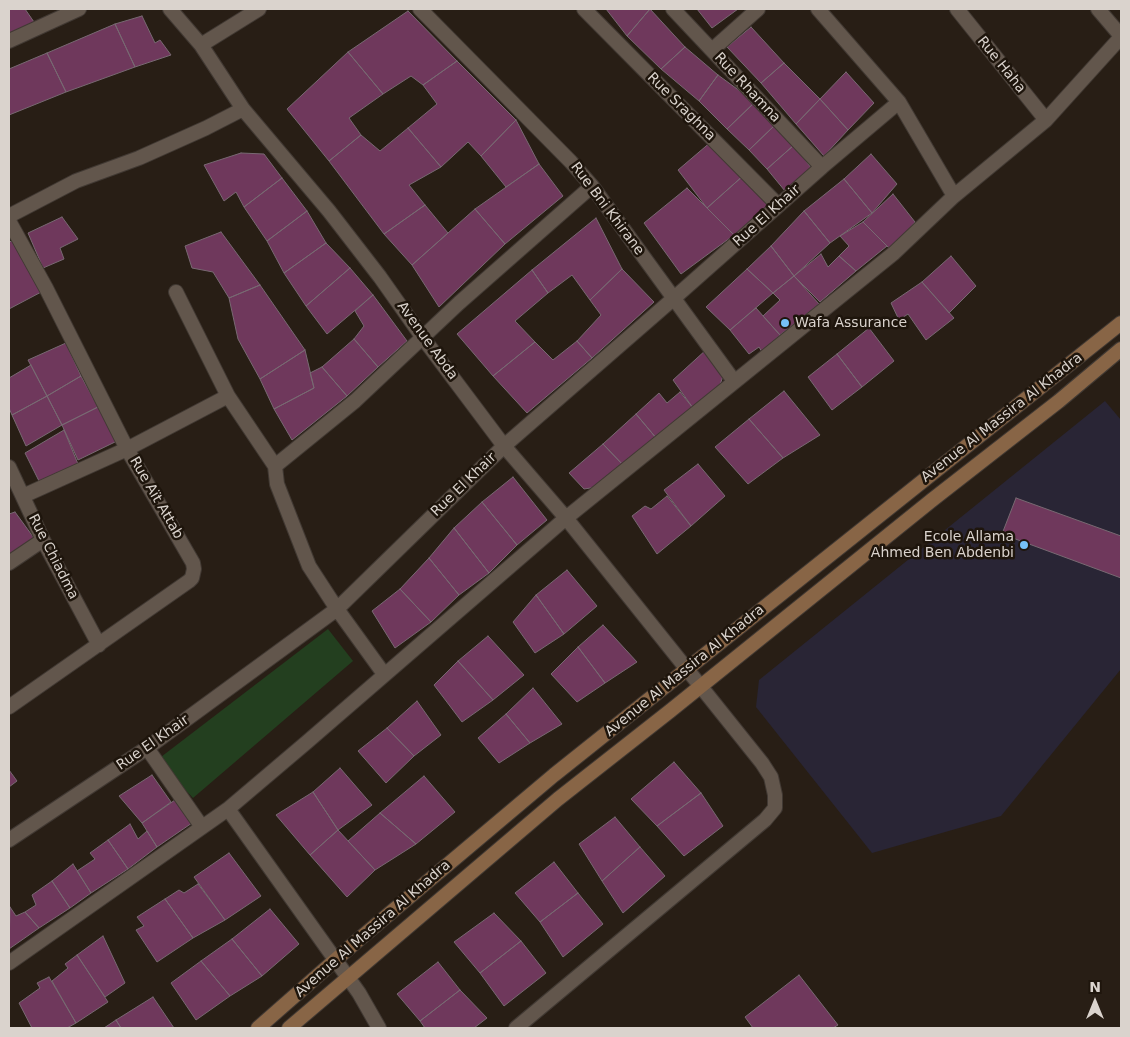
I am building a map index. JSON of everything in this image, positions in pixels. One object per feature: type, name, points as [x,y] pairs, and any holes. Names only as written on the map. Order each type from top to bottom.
[{"type":"main road","name":"Avenue Al Massira Al Khadra","points":[[258,1028],[335,960],[554,775],[1121,323]]},
{"type":"main road","name":"Avenue Al Massira Al Khadra","points":[[290,1028],[558,799],[1121,350]]},
{"type":"street","points":[[9,41],[58,12],[79,9]]},
{"type":"street","name":"Avenue Abda","points":[[170,9],[201,45],[243,109],[329,211],[405,310],[423,338],[504,446],[566,518],[762,763],[770,777],[775,795],[775,808],[765,820],[516,1028]]},
{"type":"street","points":[[201,45],[259,9]]},
{"type":"street","name":"Rue Bni Khirane","points":[[420,9],[571,162],[592,186],[734,382]]},
{"type":"street","name":"Rue Sraghna","points":[[584,9],[778,205]]},
{"type":"street","name":"Rue Rhamna","points":[[673,9],[822,167]]},
{"type":"street","points":[[712,50],[758,9]]},
{"type":"street","points":[[818,9],[899,102],[954,196]]},
{"type":"street","name":"Rue Haha","points":[[957,9],[1046,120]]},
{"type":"street","points":[[9,963],[228,808],[566,518],[894,253],[954,196],[1046,120],[1121,36],[1098,9]]},
{"type":"street","name":"Rue El Khair","points":[[9,840],[147,748],[337,609],[504,446],[778,205],[899,102]]},
{"type":"street","points":[[9,216],[76,181],[170,144],[243,109]]},
{"type":"street","points":[[275,466],[355,401],[459,303],[592,186]]},
{"type":"street","name":"Rue Aït Attab","points":[[9,220],[46,288],[127,450],[193,563],[194,569],[190,581],[9,707]]},
{"type":"street","points":[[176,292],[228,396],[275,466],[277,484],[304,554],[316,579],[384,674]]},
{"type":"street","points":[[23,496],[127,450],[228,396]]},
{"type":"street","name":"Rue Chiadma","points":[[9,467],[43,540],[100,645]]},
{"type":"street","points":[[9,563],[43,540]]},
{"type":"street","points":[[147,748],[202,827]]},
{"type":"street","points":[[228,808],[359,993],[379,1028]]},
{"type":"shaded area","name":"Ecole Allama Ahmed Ben Abdenbi","points":[[1105,401],[1121,420],[1121,669],[1001,816],[872,853],[756,707],[759,680]]},
{"type":"green space","points":[[328,629],[353,661],[193,798],[157,760]]},
{"type":"building","points":[[9,9],[25,9],[34,22],[9,34]]},
{"type":"building","points":[[606,9],[650,9],[627,36]]},
{"type":"building","points":[[650,9],[685,47],[661,69],[627,36]]},
{"type":"building","points":[[697,9],[738,9],[712,28]]},
{"type":"building","points":[[408,11],[457,61],[423,85],[411,76],[383,94],[348,52]]},
{"type":"building","points":[[142,16],[155,43],[160,40],[171,55],[135,67],[115,24]]},
{"type":"building","points":[[115,24],[135,67],[66,92],[47,53]]},
{"type":"building","points":[[751,27],[784,63],[761,83],[727,47]]},
{"type":"building","points":[[685,47],[718,75],[699,101],[661,69]]},
{"type":"building","points":[[348,52],[383,94],[349,118],[361,135],[329,161],[287,109]]},
{"type":"building","points":[[47,53],[66,92],[9,115],[9,69]]},
{"type":"building","points":[[457,61],[516,120],[481,156],[468,142],[441,167],[408,128],[437,104],[423,85]]},
{"type":"building","points":[[784,63],[820,99],[796,124],[761,83]]},
{"type":"building","points":[[846,72],[874,103],[848,130],[820,99]]},
{"type":"building","points":[[718,75],[755,102],[727,129],[699,101]]},
{"type":"building","points":[[820,99],[848,130],[824,156],[796,124]]},
{"type":"building","points":[[755,102],[774,126],[749,150],[727,129]]},
{"type":"building","points":[[516,120],[539,164],[506,187],[481,156]]},
{"type":"building","points":[[774,126],[794,145],[767,169],[749,150]]},
{"type":"building","points":[[408,128],[441,167],[409,185],[425,205],[384,234],[329,161],[361,135],[380,151]]},
{"type":"building","points":[[712,141],[744,175],[707,208],[678,170]]},
{"type":"building","points":[[794,145],[812,169],[785,191],[767,169]]},
{"type":"building","points":[[241,153],[264,154],[282,178],[244,207],[236,192],[224,201],[204,165]]},
{"type":"building","points":[[871,154],[897,184],[872,213],[844,179]]},
{"type":"building","points":[[539,164],[563,196],[505,244],[475,209]]},
{"type":"building","points":[[744,175],[768,206],[734,235],[707,208]]},
{"type":"building","points":[[282,178],[307,211],[267,241],[244,207]]},
{"type":"building","points":[[844,179],[872,213],[830,243],[804,211]]},
{"type":"building","points":[[687,188],[734,235],[681,274],[644,223]]},
{"type":"building","points":[[893,194],[915,222],[892,251],[863,222]]},
{"type":"building","points":[[425,205],[448,233],[412,265],[384,234]]},
{"type":"building","points":[[475,209],[505,244],[439,307],[412,265]]},
{"type":"building","points":[[307,211],[326,243],[284,273],[267,241]]},
{"type":"building","points":[[804,211],[830,243],[794,276],[771,246]]},
{"type":"building","points":[[62,217],[78,239],[60,248],[64,259],[43,268],[28,233]]},
{"type":"building","points":[[596,218],[622,269],[590,300],[572,275],[548,293],[532,270]]},
{"type":"building","points":[[863,222],[887,246],[856,271],[839,256],[849,246],[840,236]]},
{"type":"building","points":[[221,232],[260,285],[229,298],[213,272],[192,268],[185,246]]},
{"type":"building","points":[[18,239],[45,290],[9,309],[9,242]]},
{"type":"building","points":[[326,243],[350,268],[306,306],[284,273]]},
{"type":"building","points":[[771,246],[794,276],[773,293],[747,269]]},
{"type":"building","points":[[821,254],[828,267],[839,256],[856,271],[820,302],[794,276]]},
{"type":"building","points":[[951,256],[976,286],[949,313],[922,282]]},
{"type":"building","points":[[350,268],[373,295],[327,334],[306,306]]},
{"type":"building","points":[[622,269],[654,302],[592,358],[577,341],[601,315],[590,300]]},
{"type":"building","points":[[747,269],[773,293],[730,330],[706,307]]},
{"type":"building","points":[[532,270],[548,293],[515,321],[535,342],[493,376],[457,334]]},
{"type":"building","points":[[794,276],[819,304],[780,335],[763,316],[780,300],[773,293]]},
{"type":"building","points":[[922,282],[954,318],[926,340],[908,314],[899,320],[891,303]]},
{"type":"building","points":[[260,285],[305,350],[260,379],[238,339],[229,298]]},
{"type":"building","points":[[373,295],[407,341],[378,367],[354,339],[364,326],[355,311]]},
{"type":"building","points":[[756,308],[780,335],[762,352],[759,347],[749,354],[730,330]]},
{"type":"building","points":[[869,328],[894,361],[862,387],[837,354]]},
{"type":"building","points":[[354,339],[378,367],[347,396],[322,367]]},
{"type":"building","points":[[577,341],[592,358],[527,413],[493,376],[535,342],[553,360]]},
{"type":"building","points":[[66,343],[81,376],[47,396],[28,360]]},
{"type":"building","points":[[707,349],[724,373],[720,385],[693,408],[673,380]]},
{"type":"building","points":[[305,350],[314,388],[274,409],[260,379]]},
{"type":"building","points":[[837,354],[862,387],[832,410],[808,377]]},
{"type":"building","points":[[31,365],[47,396],[12,415],[9,408],[9,378]]},
{"type":"building","points":[[322,367],[347,396],[292,440],[274,409],[314,388],[310,373]]},
{"type":"building","points":[[81,376],[98,407],[62,425],[47,396]]},
{"type":"building","points":[[784,391],[820,435],[783,458],[749,419]]},
{"type":"building","points":[[680,392],[693,408],[657,439],[636,414],[659,393],[667,403]]},
{"type":"building","points":[[47,396],[62,425],[26,446],[12,415]]},
{"type":"building","points":[[98,407],[117,441],[78,460],[62,425]]},
{"type":"building","points":[[636,414],[657,439],[624,466],[603,444]]},
{"type":"building","points":[[749,419],[783,458],[748,484],[715,447]]},
{"type":"building","points":[[64,430],[78,464],[40,483],[25,453]]},
{"type":"building","points":[[603,444],[624,466],[597,487],[584,489],[569,473]]},
{"type":"building","points":[[698,464],[725,496],[691,526],[664,490]]},
{"type":"building","points":[[513,477],[547,520],[517,545],[482,502]]},
{"type":"building","points":[[667,496],[691,526],[657,554],[632,516],[645,506],[651,509]]},
{"type":"building","points":[[1016,498],[1121,536],[1121,578],[1002,534]]},
{"type":"building","points":[[482,502],[517,545],[489,573],[454,528]]},
{"type":"building","points":[[15,512],[34,538],[9,556],[9,514]]},
{"type":"building","points":[[454,528],[489,573],[459,595],[429,558]]},
{"type":"building","points":[[429,558],[459,595],[431,622],[400,589]]},
{"type":"building","points":[[567,570],[597,606],[564,634],[536,595]]},
{"type":"building","points":[[400,589],[431,622],[395,648],[372,611]]},
{"type":"building","points":[[536,595],[564,634],[535,653],[513,622]]},
{"type":"building","points":[[603,625],[637,662],[605,683],[578,647]]},
{"type":"building","points":[[488,636],[524,675],[493,700],[458,661]]},
{"type":"building","points":[[578,647],[605,683],[577,702],[551,674]]},
{"type":"building","points":[[458,661],[493,700],[462,722],[434,685]]},
{"type":"building","points":[[533,688],[562,724],[530,743],[506,714]]},
{"type":"building","points":[[417,701],[441,735],[414,756],[387,728]]},
{"type":"building","points":[[506,714],[530,743],[499,763],[478,738]]},
{"type":"building","points":[[387,728],[414,756],[386,783],[358,751]]},
{"type":"building","points":[[674,762],[701,793],[657,826],[631,799]]},
{"type":"building","points":[[340,768],[372,805],[338,830],[313,792]]},
{"type":"building","points":[[9,770],[17,781],[9,787]]},
{"type":"building","points":[[152,775],[171,802],[142,823],[119,796]]},
{"type":"building","points":[[424,776],[455,812],[416,844],[380,813]]},
{"type":"building","points":[[313,792],[338,830],[310,855],[276,815]]},
{"type":"building","points":[[701,793],[723,826],[684,856],[657,826]]},
{"type":"building","points":[[175,800],[192,823],[157,847],[142,823]]},
{"type":"building","points":[[380,813],[416,844],[375,870],[348,841]]},
{"type":"building","points":[[615,817],[640,847],[602,881],[579,844]]},
{"type":"building","points":[[130,824],[138,839],[147,831],[157,847],[128,869],[108,840]]},
{"type":"building","points":[[338,830],[375,870],[347,897],[310,855]]},
{"type":"building","points":[[108,840],[128,869],[91,893],[77,871],[95,859],[90,853]]},
{"type":"building","points":[[640,847],[665,876],[623,913],[602,881]]},
{"type":"building","points":[[229,853],[261,896],[225,920],[194,877]]},
{"type":"building","points":[[554,862],[578,893],[540,922],[515,893]]},
{"type":"building","points":[[73,864],[91,893],[70,908],[52,881]]},
{"type":"building","points":[[52,881],[70,908],[39,928],[25,912],[36,905],[32,895]]},
{"type":"building","points":[[198,884],[225,920],[193,938],[165,899],[179,890],[184,893]]},
{"type":"building","points":[[578,893],[603,924],[563,957],[540,922]]},
{"type":"building","points":[[165,899],[193,938],[157,962],[136,930],[144,926],[137,917]]},
{"type":"building","points":[[10,907],[16,916],[25,912],[39,928],[9,949]]},
{"type":"building","points":[[270,909],[299,944],[262,976],[232,939]]},
{"type":"building","points":[[494,913],[521,941],[480,973],[454,942]]},
{"type":"building","points":[[103,936],[125,983],[105,997],[77,955]]},
{"type":"building","points":[[232,939],[262,976],[230,996],[201,961]]},
{"type":"building","points":[[521,941],[546,973],[504,1006],[480,973]]},
{"type":"building","points":[[77,955],[108,1002],[76,1023],[52,981],[68,968],[65,964]]},
{"type":"building","points":[[201,961],[230,996],[196,1020],[171,983]]},
{"type":"building","points":[[438,962],[460,990],[420,1021],[397,994]]},
{"type":"building","points":[[799,975],[838,1025],[833,1028],[753,1028],[745,1017]]},
{"type":"building","points":[[49,977],[76,1023],[67,1028],[32,1028],[19,1003],[40,988],[37,983]]},
{"type":"building","points":[[460,990],[487,1018],[474,1028],[425,1028],[420,1021]]},
{"type":"building","points":[[153,997],[174,1028],[121,1028],[116,1020]]},
{"type":"building","points":[[116,1020],[121,1028],[104,1028]]},
{"type":"place","name":"Wafa Assurance","points":[[785,323]]},
{"type":"place","name":"Ecole Allama Ahmed Ben Abdenbi","points":[[1024,545]]}]
